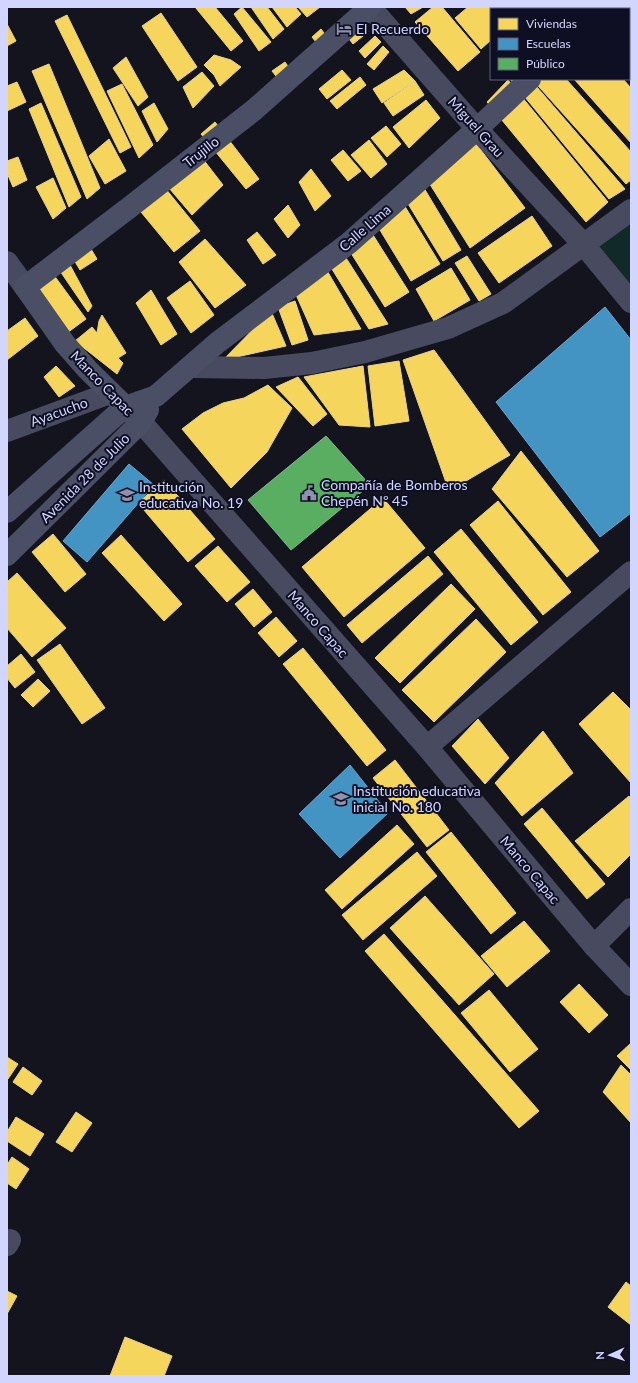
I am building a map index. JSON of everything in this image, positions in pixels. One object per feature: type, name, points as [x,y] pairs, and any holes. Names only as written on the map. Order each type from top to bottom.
[{"type":"street","name":"Miguel Grau","points":[[370,7],[478,129],[584,245],[631,302]]},
{"type":"street","name":"Trujillo","points":[[25,287],[254,110],[370,7]]},
{"type":"street","name":"Calle Lima","points":[[191,367],[218,343],[349,244],[478,129],[529,80]]},
{"type":"street","points":[[191,367],[264,368],[312,363],[365,352],[448,328],[503,303],[631,210]]},
{"type":"street","name":"Manco Capac","points":[[7,262],[65,344],[141,422],[427,747],[594,946],[631,985]]},
{"type":"street","name":"Avenida 28 de Julio","points":[[7,555],[141,422],[156,396],[191,367]]},
{"type":"street","name":"Avenida 28 de Julio","points":[[7,512],[118,400],[156,396]]},
{"type":"street","name":"Ayacucho","points":[[7,431],[118,400]]},
{"type":"street","points":[[427,747],[631,572]]},
{"type":"street","points":[[594,946],[631,909]]},
{"type":"green space","points":[[631,210],[631,302],[584,245]]},
{"type":"building: Viviendas","points":[[195,7],[215,7],[243,41],[231,51]]},
{"type":"building: Viviendas","points":[[242,7],[271,42],[259,51],[234,14]]},
{"type":"building: Viviendas","points":[[251,7],[267,7],[284,29],[273,39]]},
{"type":"building: Viviendas","points":[[272,7],[295,7],[301,14],[287,27]]},
{"type":"building: Viviendas","points":[[298,7],[320,7],[307,17]]},
{"type":"building: Viviendas","points":[[405,7],[423,7],[411,14]]},
{"type":"building: Viviendas","points":[[433,7],[442,7],[480,52],[458,71],[415,22]]},
{"type":"building: Viviendas","points":[[468,7],[498,8],[490,8],[490,41],[481,49],[455,18]]},
{"type":"building: Viviendas","points":[[503,7],[530,7],[528,8]]},
{"type":"building: Viviendas","points":[[630,12],[631,13],[630,45]]},
{"type":"building: Viviendas","points":[[161,13],[197,67],[178,81],[142,26]]},
{"type":"building: Viviendas","points":[[67,15],[131,147],[120,153],[55,21]]},
{"type":"building: Viviendas","points":[[361,21],[368,32],[353,44],[337,23]]},
{"type":"building: Viviendas","points":[[7,24],[16,41],[7,46]]},
{"type":"building: Viviendas","points":[[321,29],[336,49],[327,56],[312,37]]},
{"type":"building: Viviendas","points":[[375,36],[381,42],[365,58],[359,51]]},
{"type":"building: Viviendas","points":[[383,46],[389,52],[374,70],[367,64]]},
{"type":"building: Viviendas","points":[[214,55],[231,60],[241,67],[220,86],[214,75],[204,65]]},
{"type":"building: Viviendas","points":[[631,55],[631,78],[630,77]]},
{"type":"building: Viviendas","points":[[126,57],[148,97],[138,106],[113,68]]},
{"type":"building: Viviendas","points":[[285,62],[297,79],[286,89],[272,71]]},
{"type":"building: Viviendas","points":[[49,64],[100,188],[87,199],[32,71]]},
{"type":"building: Viviendas","points":[[342,70],[351,80],[327,99],[319,89]]},
{"type":"building: Viviendas","points":[[404,70],[415,81],[382,103],[373,89]]},
{"type":"building: Viviendas","points":[[202,72],[214,86],[193,108],[183,87]]},
{"type":"building: Viviendas","points":[[360,77],[366,85],[337,109],[330,101]]},
{"type":"building: Viviendas","points":[[508,80],[608,202],[586,222],[487,102]]},
{"type":"building: Viviendas","points":[[511,80],[531,80],[625,189],[609,199]]},
{"type":"building: Viviendas","points":[[533,80],[567,80],[631,152],[631,180],[626,184]]},
{"type":"building: Viviendas","points":[[575,80],[624,80],[631,88],[631,143]]},
{"type":"building: Viviendas","points":[[415,81],[424,95],[393,116],[384,103]]},
{"type":"building: Viviendas","points":[[17,82],[26,102],[7,111],[7,86]]},
{"type":"building: Viviendas","points":[[122,84],[153,145],[139,158],[107,91]]},
{"type":"building: Viviendas","points":[[426,100],[440,118],[409,148],[393,127]]},
{"type":"building: Viviendas","points":[[41,103],[81,197],[69,207],[29,109]]},
{"type":"building: Viviendas","points":[[154,103],[168,129],[157,142],[142,111]]},
{"type":"building: Viviendas","points":[[215,122],[259,179],[246,189],[201,134]]},
{"type":"building: Viviendas","points":[[386,126],[401,144],[387,157],[371,138]]},
{"type":"building: Viviendas","points":[[465,129],[525,208],[470,248],[421,170]]},
{"type":"building: Viviendas","points":[[109,139],[126,171],[105,184],[89,156]]},
{"type":"building: Viviendas","points":[[369,140],[387,164],[371,178],[351,155]]},
{"type":"building: Viviendas","points":[[196,150],[223,185],[192,215],[163,181]]},
{"type":"building: Viviendas","points":[[343,150],[361,171],[348,181],[331,160]]},
{"type":"building: Viviendas","points":[[18,157],[27,180],[13,187],[7,173],[7,161]]},
{"type":"building: Viviendas","points":[[311,169],[331,196],[315,211],[299,182]]},
{"type":"building: Viviendas","points":[[53,178],[66,208],[53,219],[36,187]]},
{"type":"building: Viviendas","points":[[418,178],[461,250],[443,261],[399,189]]},
{"type":"building: Viviendas","points":[[161,183],[200,231],[174,252],[136,206]]},
{"type":"building: Viviendas","points":[[398,195],[440,264],[411,281],[369,212]]},
{"type":"building: Viviendas","points":[[288,205],[300,225],[288,238],[274,219]]},
{"type":"building: Viviendas","points":[[532,216],[552,246],[499,283],[478,253]]},
{"type":"building: Viviendas","points":[[368,227],[409,292],[385,307],[344,242]]},
{"type":"building: Viviendas","points":[[257,232],[276,255],[263,264],[247,240]]},
{"type":"building: Viviendas","points":[[205,239],[246,285],[215,308],[179,262]]},
{"type":"building: Viviendas","points":[[91,249],[97,259],[80,270],[74,260]]},
{"type":"building: Viviendas","points":[[341,250],[388,324],[369,329],[327,261]]},
{"type":"building: Viviendas","points":[[467,256],[491,294],[479,301],[455,263]]},
{"type":"building: Viviendas","points":[[322,262],[361,329],[314,335],[293,288]]},
{"type":"building: Viviendas","points":[[45,263],[86,319],[67,333],[27,276]]},
{"type":"building: Viviendas","points":[[70,265],[92,306],[88,312],[60,271]]},
{"type":"building: Viviendas","points":[[451,268],[470,300],[434,321],[416,289]]},
{"type":"building: Viviendas","points":[[190,281],[214,315],[191,333],[167,298]]},
{"type":"building: Viviendas","points":[[151,290],[177,334],[161,345],[136,303]]},
{"type":"building: Viviendas","points":[[295,301],[308,340],[292,345],[278,307]]},
{"type":"building: Viviendas","points":[[271,311],[286,346],[223,360]]},
{"type":"building: Viviendas","points":[[102,315],[126,353],[118,358],[123,363],[117,374],[75,341],[92,327],[97,333],[99,321]]},
{"type":"building: Viviendas","points":[[25,318],[38,336],[7,360],[7,331]]},
{"type":"building: Viviendas","points":[[434,350],[510,455],[449,491],[403,360]]},
{"type":"building: Viviendas","points":[[399,361],[409,421],[375,426],[368,366]]},
{"type":"building: Viviendas","points":[[56,366],[75,386],[59,397],[44,377]]},
{"type":"building: Viviendas","points":[[363,366],[370,427],[339,425],[304,377]]},
{"type":"building: Viviendas","points":[[298,377],[327,414],[313,426],[276,387]]},
{"type":"building: Viviendas","points":[[268,385],[292,408],[267,452],[231,488],[182,429],[203,413],[223,403],[244,398]]},
{"type":"building: Viviendas","points":[[521,451],[599,551],[567,577],[492,489]]},
{"type":"building: Viviendas","points":[[164,480],[215,539],[188,562],[138,503]]},
{"type":"building: Viviendas","points":[[383,498],[425,548],[344,617],[302,567]]},
{"type":"building: Viviendas","points":[[498,501],[571,592],[543,615],[470,525]]},
{"type":"building: Viviendas","points":[[461,529],[538,622],[511,645],[434,552]]},
{"type":"building: Viviendas","points":[[53,534],[86,574],[65,592],[32,552]]},
{"type":"building: Viviendas","points":[[121,535],[182,604],[164,621],[102,553]]},
{"type":"building: Viviendas","points":[[218,546],[250,582],[227,602],[195,566]]},
{"type":"building: Viviendas","points":[[428,556],[443,574],[362,643],[347,625]]},
{"type":"building: Viviendas","points":[[17,573],[66,628],[32,657],[7,628],[7,582]]},
{"type":"building: Viviendas","points":[[451,584],[475,609],[400,683],[375,658]]},
{"type":"building: Viviendas","points":[[253,589],[272,612],[254,627],[235,604]]},
{"type":"building: Viviendas","points":[[276,617],[297,641],[279,657],[258,633]]},
{"type":"building: Viviendas","points":[[476,619],[506,652],[434,722],[402,690]]},
{"type":"building: Viviendas","points":[[60,644],[105,708],[82,724],[37,660]]},
{"type":"building: Viviendas","points":[[303,648],[386,750],[367,766],[283,664]]},
{"type":"building: Viviendas","points":[[21,654],[35,672],[15,688],[7,678],[7,666]]},
{"type":"building: Viviendas","points":[[38,679],[50,691],[33,707],[21,695]]},
{"type":"building: Viviendas","points":[[613,692],[631,710],[631,783],[579,724]]},
{"type":"building: Viviendas","points":[[478,719],[509,758],[485,784],[452,746]]},
{"type":"building: Viviendas","points":[[543,731],[573,773],[522,816],[495,783]]},
{"type":"building: Viviendas","points":[[395,760],[449,830],[427,847],[373,778]]},
{"type":"building: Viviendas","points":[[629,796],[631,799],[631,854],[608,877],[575,841]]},
{"type":"building: Viviendas","points":[[542,808],[605,884],[587,899],[524,824]]},
{"type":"building: Viviendas","points":[[397,825],[414,844],[342,909],[325,890]]},
{"type":"building: Viviendas","points":[[451,832],[516,913],[491,934],[426,852]]},
{"type":"building: Viviendas","points":[[417,852],[437,876],[363,940],[342,915]]},
{"type":"building: Viviendas","points":[[425,896],[494,974],[459,1005],[390,928]]},
{"type":"building: Viviendas","points":[[524,921],[550,951],[507,987],[481,956]]},
{"type":"building: Viviendas","points":[[384,934],[539,1111],[519,1128],[365,951]]},
{"type":"building: Viviendas","points":[[579,984],[608,1015],[589,1033],[560,1002]]},
{"type":"building: Viviendas","points":[[489,990],[538,1049],[510,1072],[461,1013]]},
{"type":"building: Viviendas","points":[[631,1043],[631,1070],[617,1056]]},
{"type":"building: Viviendas","points":[[7,1057],[18,1064],[8,1079],[7,1079]]},
{"type":"building: Viviendas","points":[[621,1065],[631,1075],[631,1123],[603,1092]]},
{"type":"building: Viviendas","points":[[23,1067],[42,1081],[32,1095],[13,1082]]},
{"type":"building: Viviendas","points":[[76,1112],[92,1123],[72,1152],[56,1142]]},
{"type":"building: Viviendas","points":[[16,1117],[44,1134],[30,1156],[7,1141],[7,1132]]},
{"type":"building: Viviendas","points":[[12,1157],[29,1169],[16,1189],[7,1183],[7,1165]]},
{"type":"building: Viviendas","points":[[626,1282],[631,1286],[631,1325],[608,1307]]},
{"type":"building: Viviendas","points":[[7,1291],[17,1296],[7,1314]]},
{"type":"building: Viviendas","points":[[125,1337],[172,1356],[164,1376],[110,1376]]},
{"type":"building: Escuelas","points":[[605,307],[631,340],[631,513],[600,537],[496,402]]},
{"type":"building: Escuelas","points":[[129,464],[154,485],[87,562],[63,541]]},
{"type":"building: Escuelas","points":[[350,765],[388,813],[340,858],[299,814]]},
{"type":"building: Público","name":"Compañía de Bomberos Chepén Nº 45","points":[[326,436],[370,485],[291,550],[248,500]]},
{"type":"place","name":"El Recuerdo","points":[[344,29]]},
{"type":"place","name":"Compañía de Bomberos Chepén Nº 45","points":[[309,493]]},
{"type":"place","name":"Institución educativa No. 19","points":[[127,495]]},
{"type":"place","name":"Institución educativa inicial No. 180","points":[[341,799]]}]
